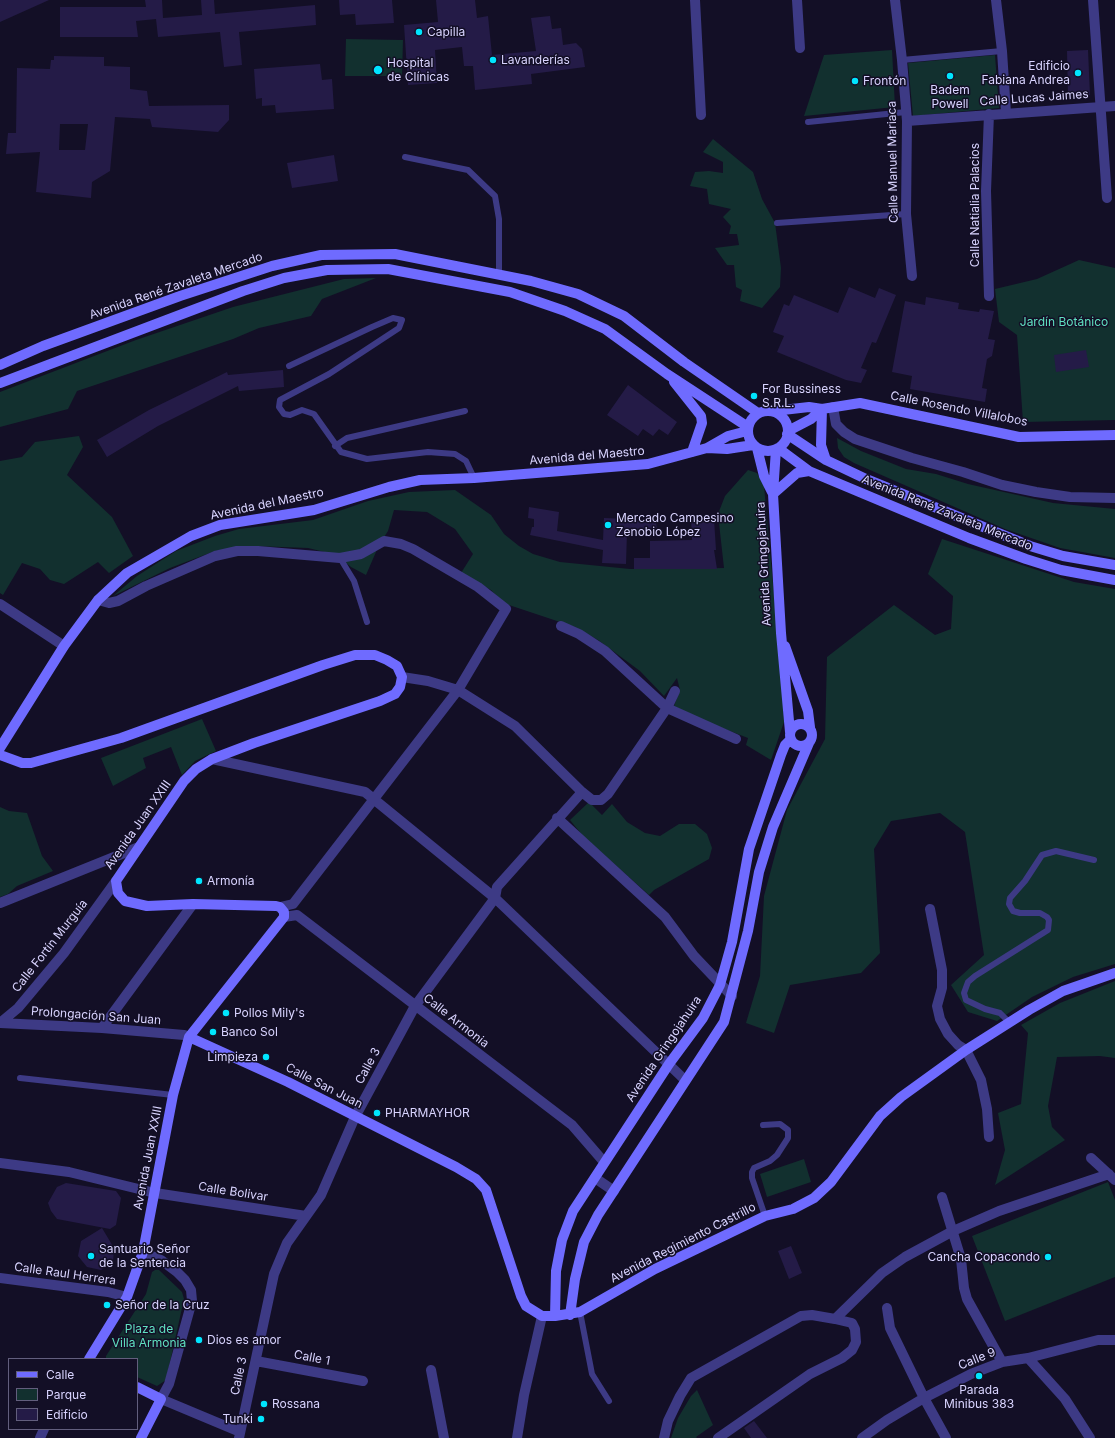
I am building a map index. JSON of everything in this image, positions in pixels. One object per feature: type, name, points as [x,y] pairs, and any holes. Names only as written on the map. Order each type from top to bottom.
[{"type":"main road","name":"Avenida René Zavaleta Mercado","points":[[0,365],[43,346],[180,296],[272,266],[321,256],[395,254],[499,274],[578,294],[624,316],[684,362],[758,413]]},
{"type":"main road","points":[[0,383],[250,289],[284,278],[327,270],[377,268],[404,271],[510,292],[565,311],[605,329],[667,374],[748,429],[755,447],[764,451],[777,448],[784,442],[788,433],[783,418],[774,411],[758,413],[750,421],[748,429]]},
{"type":"main road","points":[[667,374],[701,416],[702,423],[692,452]]},
{"type":"main road","name":"Calle Rosendo Villalobos","points":[[774,411],[809,407],[822,409],[860,403],[1020,437],[1115,435]]},
{"type":"main road","points":[[822,409],[821,444],[826,460]]},
{"type":"main road","name":"Calle Rosendo Villalobos","points":[[788,433],[812,419],[822,409]]},
{"type":"main road","name":"Avenida del Maestro","points":[[0,748],[64,646],[98,600],[128,573],[191,536],[220,525],[314,510],[389,487],[420,480],[474,478],[648,464],[707,448],[728,436],[748,429]]},
{"type":"main road","name":"Avenida René Zavaleta Mercado","points":[[788,433],[826,460],[866,479],[1030,546],[1064,556],[1115,565]]},
{"type":"main road","name":"Avenida del Maestro","points":[[707,448],[727,449],[755,447]]},
{"type":"main road","name":"Avenida Gringojahuira","points":[[755,447],[764,476],[773,494]]},
{"type":"main road","name":"Avenida René Zavaleta Mercado","points":[[777,448],[809,471],[906,512],[1026,559],[1061,570],[1115,580]]},
{"type":"main road","name":"Avenida Gringojahuira","points":[[555,1316],[556,1271],[562,1240],[573,1211],[669,1064],[703,1018],[720,985],[732,942],[749,849],[781,755],[790,736],[781,633],[773,494],[777,448]]},
{"type":"main road","points":[[773,494],[797,473],[809,471]]},
{"type":"main road","name":"Avenida Gringojahuira","points":[[781,633],[808,711],[810,727]]},
{"type":"main road","points":[[0,755],[22,764],[31,763],[48,757],[121,738],[323,664],[355,655],[375,656],[387,660],[397,666],[402,677]]},
{"type":"main road","name":"Avenida Juan XXIII","points":[[282,912],[193,904],[147,906],[125,901],[118,893],[116,881],[184,781],[196,769],[212,759],[254,743],[380,701],[395,694],[400,687],[402,677]]},
{"type":"main road","points":[[570,1315],[575,1279],[584,1242],[598,1215],[724,1022],[748,931],[759,872],[773,827],[786,800],[809,743],[813,737],[810,727],[804,723],[797,724],[790,736],[799,746],[809,743]]},
{"type":"main road","name":"Avenida Juan XXIII","points":[[90,1358],[127,1296],[143,1252],[173,1095],[189,1037],[282,912]]},
{"type":"main road","name":"Avenida Regimiento Castrillo","points":[[542,1316],[570,1315],[580,1312],[655,1269],[766,1216],[793,1209],[814,1198],[831,1182],[880,1116],[901,1097],[966,1050],[1063,991],[1115,973]]},
{"type":"main road","name":"Calle San Juan","points":[[189,1037],[288,1082],[456,1167],[476,1179],[486,1190],[521,1296],[526,1306],[542,1316]]},
{"type":"main road","points":[[138,1388],[161,1399],[141,1438]]},
{"type":"street","points":[[695,0],[701,115]]},
{"type":"street","points":[[797,0],[800,48]]},
{"type":"street","name":"Calle Manuel Mariaca","points":[[895,0],[902,60],[906,117],[906,214],[912,276]]},
{"type":"street","points":[[996,0],[1002,51],[1006,113]]},
{"type":"street","points":[[1093,0],[1108,198]]},
{"type":"street","name":"Calle Lucas Jaimes","points":[[906,117],[990,114],[1115,106]]},
{"type":"street","name":"Calle Natialia Palacios","points":[[989,296],[986,191],[990,114]]},
{"type":"street","points":[[833,407],[836,424],[844,432],[855,439],[912,458],[963,472],[1002,485],[1036,492],[1070,497],[1115,498]]},
{"type":"street","points":[[98,600],[109,603],[118,600],[215,556],[237,551],[258,551],[340,558],[361,554],[384,542],[401,544],[478,588],[506,609],[458,690],[293,904],[282,912]]},
{"type":"street","points":[[0,604],[64,646]]},
{"type":"street","points":[[560,626],[579,634],[605,651],[667,708],[736,740]]},
{"type":"street","points":[[402,677],[428,681],[458,690],[515,726],[592,800],[601,800],[608,794],[667,708],[675,691]]},
{"type":"street","points":[[212,759],[365,792],[495,898],[685,1080]]},
{"type":"street","name":"Calle 3","points":[[240,1435],[274,1274],[287,1242],[321,1196],[355,1117],[416,1006],[495,898],[497,887],[557,818],[582,792]]},
{"type":"street","points":[[557,818],[665,917],[694,956],[732,996]]},
{"type":"street","points":[[0,903],[139,847]]},
{"type":"street","name":"Calle Fortín Murguía","points":[[0,1023],[18,1008],[64,953],[116,881]]},
{"type":"street","points":[[102,1028],[193,904]]},
{"type":"street","points":[[930,909],[942,970],[942,988],[937,1006],[940,1019],[948,1034],[958,1045],[966,1050],[981,1080],[987,1109],[988,1137]]},
{"type":"street","name":"Calle Armonia","points":[[282,912],[297,915],[519,1087],[572,1126],[604,1162]]},
{"type":"street","name":"Prolongación San Juan","points":[[0,1023],[102,1028],[184,1035],[189,1037]]},
{"type":"street","points":[[1091,1158],[1112,1177]]},
{"type":"street","name":"Calle Bolivar","points":[[0,1163],[69,1172],[155,1193],[306,1216]]},
{"type":"street","points":[[835,1319],[882,1273],[905,1257],[952,1231],[999,1211],[1112,1177]]},
{"type":"street","points":[[594,1178],[614,1191]]},
{"type":"street","points":[[942,1197],[962,1259],[964,1288],[967,1299],[1002,1362]]},
{"type":"street","points":[[143,1252],[161,1260],[178,1272],[191,1290],[192,1301],[169,1384],[161,1399],[240,1435]]},
{"type":"street","name":"Calle Raul Herrera","points":[[0,1278],[108,1292],[127,1296]]},
{"type":"street","points":[[887,1308],[890,1328],[924,1398],[946,1438]]},
{"type":"street","points":[[664,1438],[671,1415],[691,1378],[801,1316],[812,1315],[852,1323],[855,1329],[856,1342],[852,1350],[842,1358],[810,1374],[718,1438]]},
{"type":"street","points":[[517,1438],[524,1396],[542,1316]]},
{"type":"street","name":"Calle 9","points":[[862,1438],[887,1420],[924,1398],[971,1374],[1002,1362],[1028,1358],[1098,1340],[1115,1340]]},
{"type":"street","points":[[1028,1358],[1065,1399],[1090,1438]]},
{"type":"street","name":"Calle 1","points":[[256,1361],[363,1380]]},
{"type":"street","points":[[431,1370],[444,1438]]},
{"type":"lane","points":[[902,60],[1002,51]]},
{"type":"lane","name":"Calle Lucas Jaimes","points":[[808,122],[906,117]]},
{"type":"lane","points":[[405,157],[468,170],[495,196],[499,220],[499,274]]},
{"type":"lane","points":[[777,223],[906,214]]},
{"type":"lane","points":[[289,366],[393,318],[402,320],[399,328],[329,374],[280,400],[279,406],[284,414],[290,415],[302,410],[314,414],[335,446],[341,452],[367,459],[428,452],[455,454],[466,461],[474,478]]},
{"type":"lane","points":[[335,446],[347,438],[465,411]]},
{"type":"lane","points":[[340,558],[354,581],[367,622]]},
{"type":"lane","points":[[1010,1023],[1000,1013],[985,1009],[966,1000],[964,993],[968,982],[975,976],[1048,930],[1048,917],[1040,913],[1014,911],[1009,904],[1010,898],[1025,881],[1042,855],[1056,851],[1094,860]]},
{"type":"lane","points":[[20,1078],[173,1095]]},
{"type":"lane","points":[[763,1125],[780,1124],[785,1126],[788,1130],[788,1138],[777,1155],[770,1161],[754,1168],[752,1172],[752,1178],[766,1216]]},
{"type":"lane","points":[[580,1312],[592,1374],[609,1401]]},
{"type":"green space","points":[[346,39],[403,40],[402,76],[345,76]]},
{"type":"green space","name":"Frontón","points":[[892,50],[895,107],[804,116],[824,55]]},
{"type":"green space","points":[[995,55],[999,108],[913,116],[908,63]]},
{"type":"green space","points":[[713,139],[753,172],[762,199],[775,223],[781,268],[780,287],[762,308],[740,301],[742,290],[736,287],[734,265],[727,265],[715,248],[739,245],[737,234],[729,234],[731,226],[723,217],[731,209],[709,204],[707,189],[690,186],[695,172],[709,171],[723,173],[723,162],[703,152]]},
{"type":"green space","name":"Jardín Botánico","points":[[1079,260],[1115,268],[1115,420],[1023,422],[1017,335],[999,322],[995,289],[1037,279]]},
{"type":"green space","points":[[376,278],[322,299],[311,316],[259,328],[233,339],[77,391],[68,409],[0,427],[0,392],[136,340],[233,307],[344,279]]},
{"type":"green space","points":[[79,436],[83,447],[67,475],[112,517],[133,556],[109,573],[98,562],[64,584],[50,580],[40,569],[22,563],[3,595],[0,593],[0,461],[22,457],[35,442]]},
{"type":"green space","points":[[837,438],[861,451],[906,469],[936,474],[968,484],[1053,503],[1115,509],[1115,558],[1060,548],[1005,529],[854,463],[844,457],[838,448]]},
{"type":"green space","points":[[748,470],[757,473],[764,486],[782,683],[784,722],[771,760],[746,745],[748,738],[704,721],[674,706],[680,690],[677,678],[664,696],[640,671],[598,640],[575,627],[503,603],[491,590],[461,573],[473,554],[455,529],[427,512],[394,510],[388,531],[379,545],[366,575],[351,567],[337,555],[308,548],[254,546],[215,551],[170,568],[113,596],[137,576],[176,551],[215,536],[239,529],[313,520],[368,501],[409,492],[455,490],[491,515],[504,534],[519,546],[533,554],[560,562],[630,569],[724,568],[718,514],[725,496]]},
{"type":"green space","points":[[942,539],[1074,582],[1115,589],[1115,964],[1073,977],[1032,997],[997,1021],[968,1012],[951,985],[984,955],[965,832],[940,813],[891,821],[874,849],[880,953],[861,973],[790,985],[774,1033],[746,1023],[760,976],[764,896],[787,810],[825,739],[827,657],[894,605],[935,635],[951,629],[953,596],[928,574]]},
{"type":"green space","points":[[202,719],[216,751],[195,761],[182,775],[171,747],[143,758],[146,768],[113,786],[101,758]]},
{"type":"green space","points":[[589,802],[602,815],[612,804],[627,822],[645,833],[660,836],[679,824],[695,824],[707,834],[712,848],[709,859],[654,890],[649,895],[583,836],[570,820]]},
{"type":"green space","points":[[0,807],[9,811],[27,813],[42,856],[53,871],[17,886],[8,894],[0,897]]},
{"type":"green space","points":[[1115,981],[1115,1058],[1100,1056],[1057,1057],[1048,1106],[1052,1127],[1065,1140],[995,1185],[1005,1150],[998,1113],[1021,1104],[1028,1033],[1021,1025],[1060,1003]]},
{"type":"green space","points":[[804,1159],[811,1182],[767,1197],[760,1174]]},
{"type":"green space","name":"Cancha Copacondo","points":[[1108,1182],[1115,1200],[1115,1277],[1005,1321],[972,1236]]},
{"type":"green space","name":"Plaza de Villa Armonia","points":[[159,1270],[182,1292],[184,1299],[166,1380],[157,1386],[138,1377],[138,1358],[106,1358],[146,1294],[152,1272]]},
{"type":"green space","points":[[697,1390],[713,1425],[696,1437],[697,1438],[671,1438],[678,1418],[691,1396]]},
{"type":"building","points":[[0,0],[49,0],[0,22]]},
{"type":"building","points":[[145,0],[162,0],[163,18],[202,15],[201,0],[214,0],[215,14],[315,5],[316,25],[239,32],[242,65],[224,67],[220,32],[158,37],[156,19],[136,21],[138,37],[60,37],[60,7],[146,7]]},
{"type":"building","points":[[339,0],[392,0],[394,23],[356,25],[355,14],[340,15]]},
{"type":"building","points":[[436,0],[475,0],[477,18],[488,16],[492,55],[536,51],[531,18],[550,16],[552,29],[561,28],[563,45],[576,43],[582,49],[585,67],[531,74],[532,84],[475,90],[473,66],[464,66],[462,47],[435,50],[437,83],[408,85],[404,25],[438,22]]},
{"type":"building","name":"Edificio Fabiana Andrea","points":[[1088,50],[1090,95],[1068,96],[1067,51]]},
{"type":"building","points":[[54,56],[104,57],[104,66],[130,67],[130,89],[147,91],[149,106],[229,105],[229,120],[218,132],[152,127],[150,119],[115,117],[110,171],[92,182],[91,198],[36,192],[40,152],[6,154],[8,133],[16,133],[17,68],[50,69],[51,60],[54,60]],"holes":[[[60,124],[88,124],[85,150],[59,150]]]},
{"type":"building","points":[[320,64],[322,80],[332,79],[334,109],[276,113],[275,105],[262,106],[262,98],[256,99],[254,69]]},
{"type":"building","points":[[334,155],[338,181],[292,188],[287,163]]},
{"type":"building","points":[[849,287],[875,298],[879,288],[896,295],[876,343],[872,342],[861,368],[867,370],[861,383],[846,380],[777,352],[784,336],[773,332],[784,304],[789,306],[794,295],[838,313]]},
{"type":"building","points":[[926,297],[959,303],[958,309],[979,312],[980,309],[994,311],[988,339],[995,340],[992,356],[987,359],[982,388],[987,389],[985,402],[910,389],[912,376],[892,372],[905,301],[925,305]]},
{"type":"building","points":[[1086,350],[1089,367],[1056,372],[1054,355]]},
{"type":"building","points":[[283,370],[284,387],[239,391],[238,386],[158,426],[107,457],[97,440],[149,410],[227,372],[228,375]]},
{"type":"building","points":[[628,385],[677,422],[668,435],[659,429],[653,436],[643,429],[638,436],[607,415]]},
{"type":"building","points":[[529,507],[559,512],[557,531],[603,540],[604,518],[628,519],[628,521],[656,521],[657,531],[627,532],[626,564],[602,563],[603,550],[530,535],[532,527],[534,527],[534,519],[528,518]]},
{"type":"building","points":[[691,519],[714,519],[716,550],[714,550],[717,569],[634,569],[634,558],[650,558],[650,541],[692,540]]},
{"type":"building","points":[[66,1183],[116,1191],[121,1198],[116,1225],[110,1229],[57,1219],[51,1211],[48,1203],[57,1187]]},
{"type":"building","points":[[102,1228],[114,1248],[113,1262],[101,1270],[87,1267],[78,1256],[81,1241]]},
{"type":"building","points":[[791,1246],[802,1273],[789,1279],[778,1251]]},
{"type":"building","points":[[754,1421],[767,1438],[751,1438],[744,1428]]},
{"type":"place","name":"Capilla","points":[[419,32]]},
{"type":"place","name":"Lavanderías","points":[[493,60]]},
{"type":"place","name":"Hospital de Clínicas","points":[[378,70]]},
{"type":"place","name":"Edificio Fabiana Andrea","points":[[1078,73]]},
{"type":"place","name":"Badem Powell","points":[[950,76]]},
{"type":"place","name":"Frontón","points":[[855,81]]},
{"type":"place","name":"For Bussiness S.R.L.","points":[[754,396]]},
{"type":"place","name":"Mercado Campesino Zenobio López","points":[[608,525]]},
{"type":"place","name":"Armonía","points":[[199,881]]},
{"type":"place","name":"Pollos Mily's","points":[[226,1013]]},
{"type":"place","name":"Banco Sol","points":[[213,1032]]},
{"type":"place","name":"Limpieza","points":[[266,1057]]},
{"type":"place","name":"PHARMAYHOR","points":[[377,1113]]},
{"type":"place","name":"Santuario Señor de la Sentencia","points":[[91,1256]]},
{"type":"place","name":"Cancha Copacondo","points":[[1048,1257]]},
{"type":"place","name":"Señor de la Cruz","points":[[107,1305]]},
{"type":"place","name":"Dios es amor","points":[[199,1340]]},
{"type":"place","name":"Parada Minibus 383","points":[[979,1376]]},
{"type":"place","name":"Rossana","points":[[264,1404]]},
{"type":"place","name":"Tunki","points":[[261,1419]]}]
